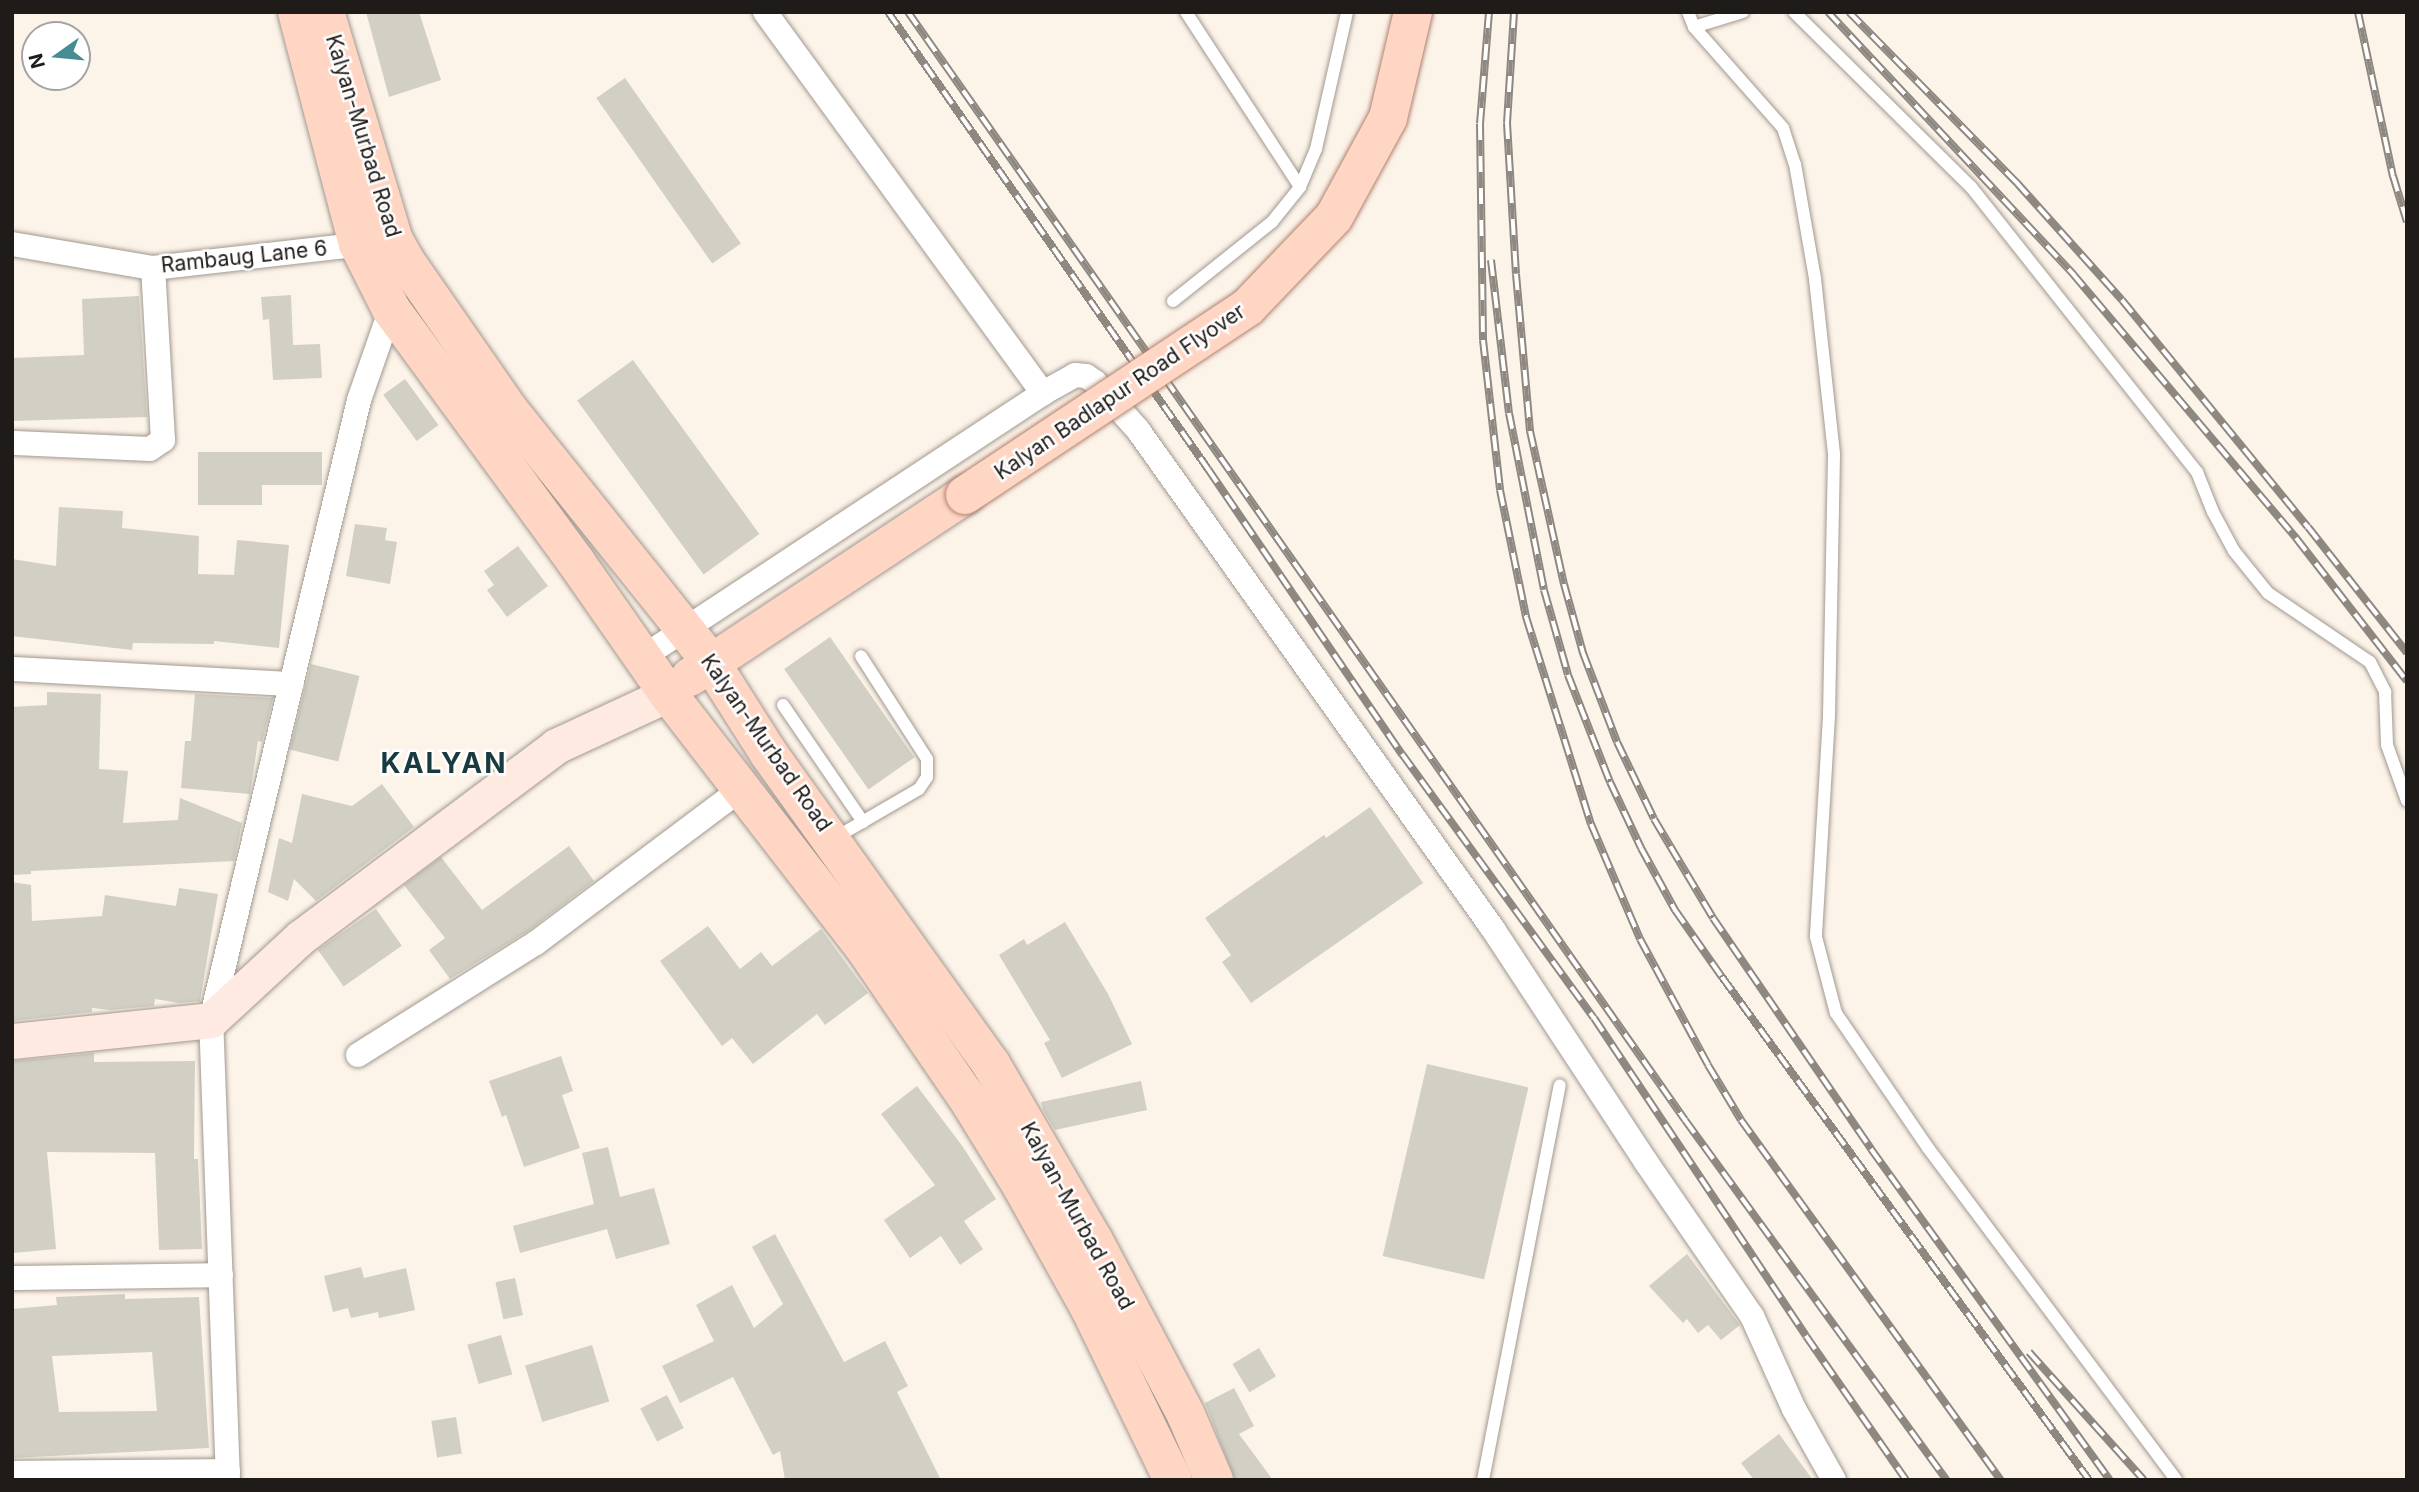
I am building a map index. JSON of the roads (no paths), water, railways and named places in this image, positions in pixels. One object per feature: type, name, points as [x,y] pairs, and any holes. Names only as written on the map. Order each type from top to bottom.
[{"type":"main road","name":"Kalyan-Murbad Road","points":[[297,12],[386,249],[509,410],[684,627],[739,645],[769,754],[848,830],[991,1064],[1093,1239],[1186,1415],[1214,1480]]},
{"type":"main road","name":"Kalyan-Murbad Road","points":[[325,12],[386,249],[390,309],[668,694],[863,946],[978,1116],[1090,1309],[1172,1480]]},
{"type":"main road","name":"Kalyan Badlapur Road Flyover","points":[[668,694],[1248,307],[1334,217],[1388,118],[1413,12]]},
{"type":"street","points":[[765,12],[1044,393]]},
{"type":"street","name":"Rambaug Lane 6","points":[[12,244],[153,268],[386,249]]},
{"type":"street","points":[[12,1473],[228,1475],[211,1020],[359,400],[390,309],[386,249]]},
{"type":"street","points":[[15,443],[150,449],[163,440],[153,268]]},
{"type":"street","points":[[643,657],[684,627],[1044,393],[1075,375],[1086,376],[1096,382],[1138,430],[1493,929],[1646,1162],[1752,1316],[1794,1409],[1834,1480]]},
{"type":"street","points":[[12,669],[292,684]]},
{"type":"street","points":[[12,1041],[211,1020],[301,937],[556,746],[668,694]]},
{"type":"street","points":[[358,1055],[536,943],[741,789]]},
{"type":"street","points":[[12,1278],[220,1275]]},
{"type":"lane","points":[[1186,12],[1300,187]]},
{"type":"lane","points":[[1173,302],[1272,222],[1300,187],[1316,149],[1347,12]]},
{"type":"lane","points":[[1688,12],[1694,27],[1783,128],[1795,164],[1815,279],[1834,455],[1829,716],[1816,937],[1836,1013],[1928,1147],[2176,1480]]},
{"type":"lane","points":[[1694,27],[1743,12]]},
{"type":"lane","points":[[1794,12],[1971,187],[2197,472],[2213,512],[2234,551],[2268,593],[2370,662],[2385,692],[2387,745],[2407,801]]},
{"type":"lane","points":[[783,705],[848,830],[919,789],[928,777],[929,766],[861,656]]},
{"type":"lane","points":[[1483,1480],[1560,1085]]},
{"type":"railway","points":[[888,12],[1208,469],[1402,754],[1594,1018],[1806,1336],[1906,1480]]},
{"type":"railway","points":[[908,12],[1685,1120],[1947,1480]]},
{"type":"railway","points":[[1489,12],[1480,124],[1483,340],[1500,490],[1526,617],[1591,824],[1640,939],[1741,1120],[2001,1480]]},
{"type":"railway","points":[[1514,12],[1507,123],[1516,274],[1530,431],[1564,584],[1583,653],[1617,742],[1654,819],[1713,918],[1871,1149],[2110,1480]]},
{"type":"railway","points":[[1828,12],[2073,274],[2296,538],[2407,681]]},
{"type":"railway","points":[[1849,12],[2017,183],[2122,300],[2308,527],[2407,653]]},
{"type":"railway","points":[[2358,12],[2393,176],[2407,222]]},
{"type":"railway","points":[[1491,260],[1509,413],[1544,590],[1568,675],[1610,782],[1641,848],[1675,910],[1722,977],[2089,1480]]},
{"type":"railway","points":[[2029,1352],[2144,1480]]},
{"type":"district","name":"KALYAN","points":[[444,763]]}]
